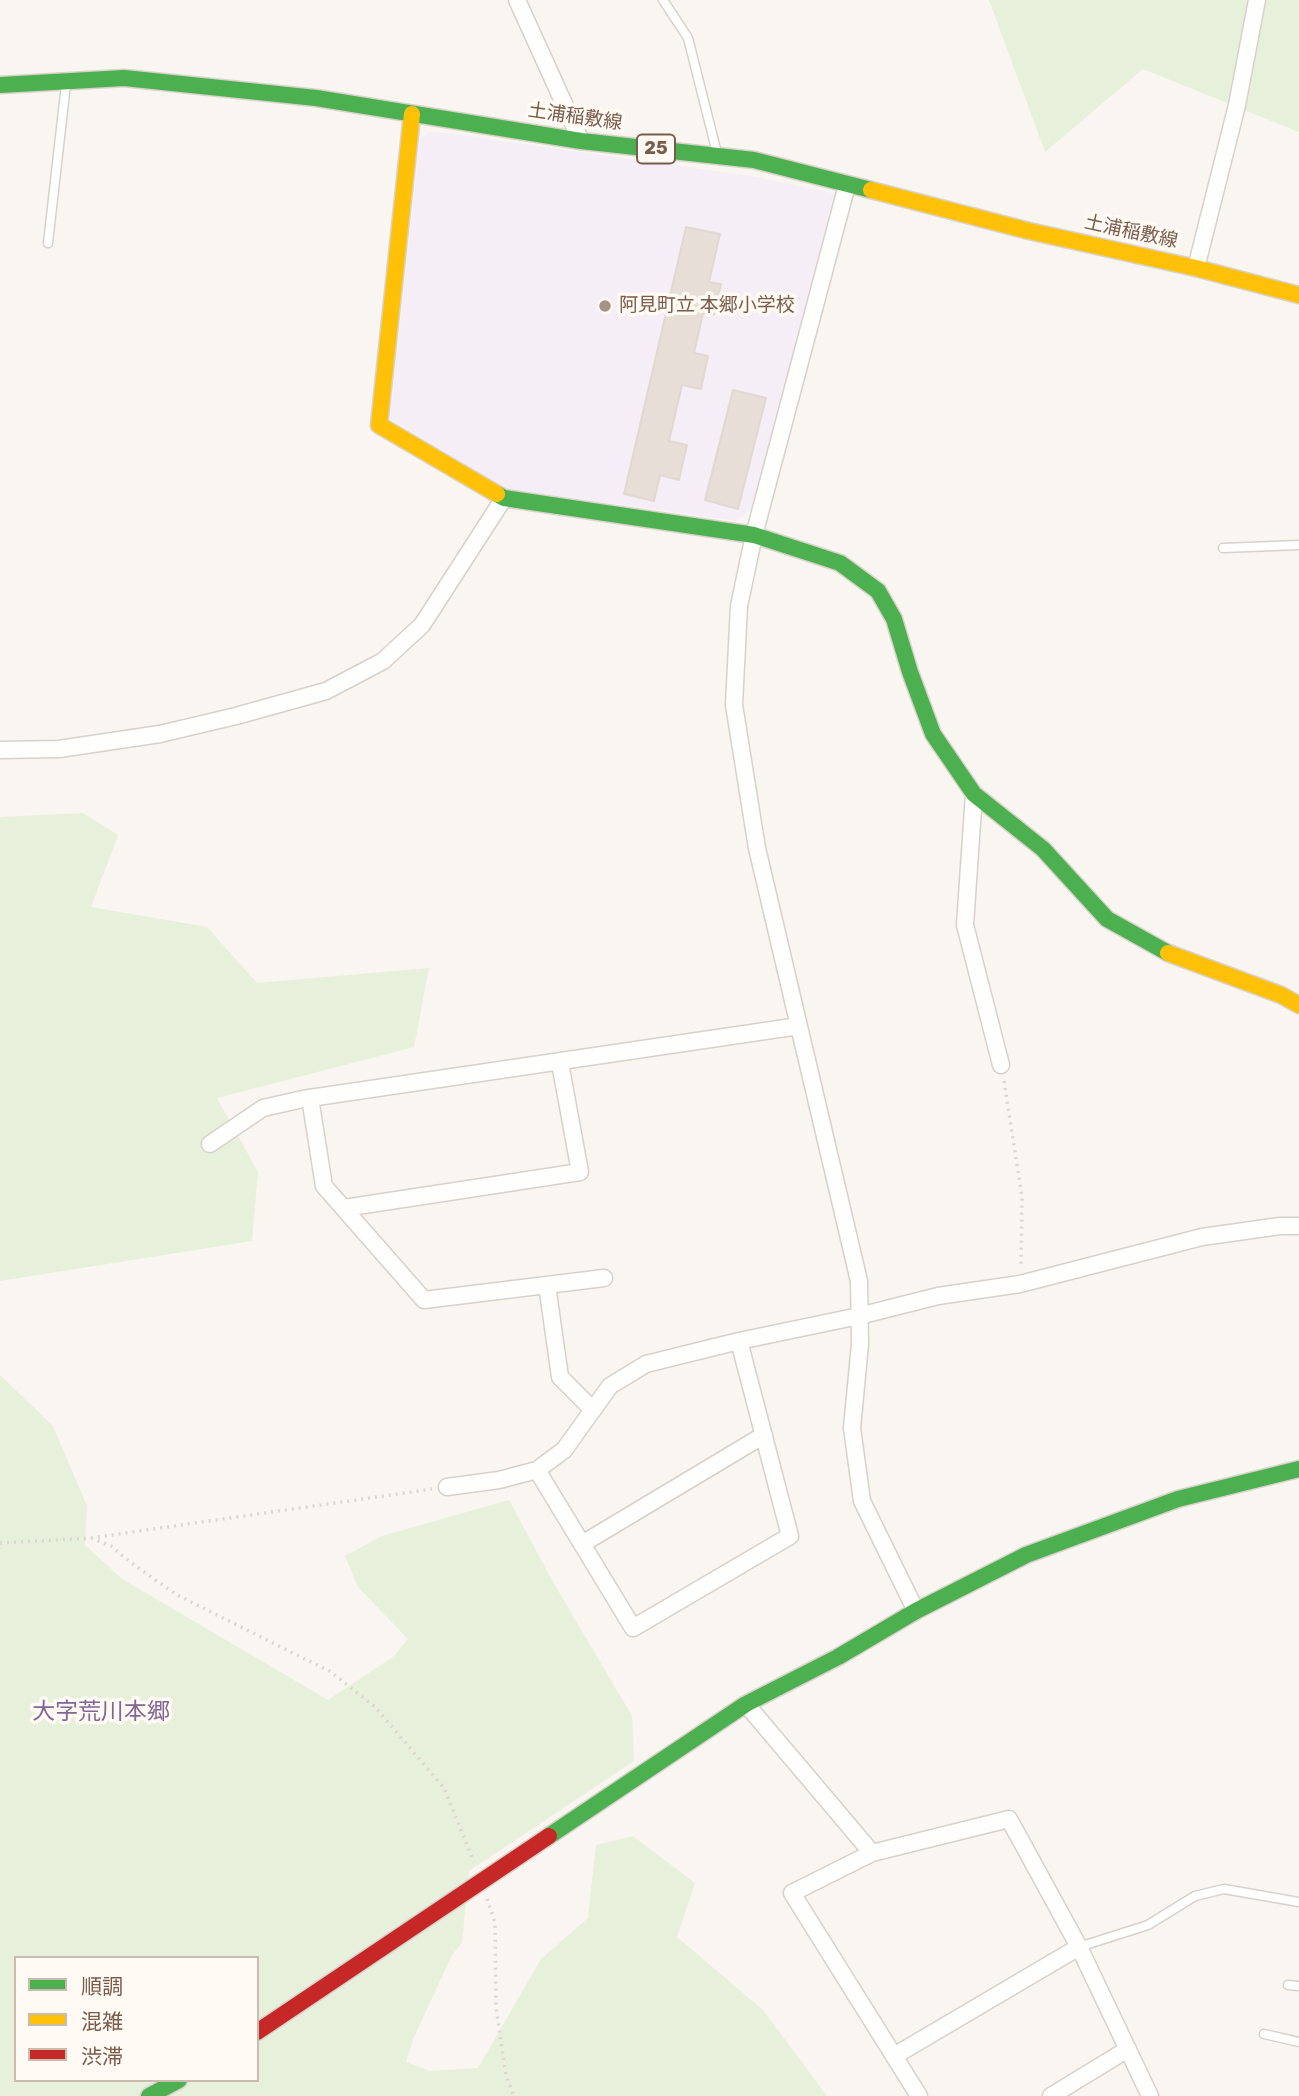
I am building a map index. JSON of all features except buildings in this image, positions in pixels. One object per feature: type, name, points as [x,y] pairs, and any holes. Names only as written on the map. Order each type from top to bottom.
[{"type":"street","points":[[517,0],[581,141]]},
{"type":"street","points":[[1196,268],[1237,105],[1256,0]]},
{"type":"street","name":"土浦稲敷線","points":[[0,85],[124,78],[316,98],[581,141],[754,160],[1028,231],[1196,268],[1299,295]]},
{"type":"street","points":[[412,114],[379,425],[504,498],[754,535],[840,563],[878,591],[894,619],[933,734],[974,794],[1043,849],[1107,919],[1158,949],[1281,995],[1299,1005]]},
{"type":"street","points":[[847,185],[754,535],[739,606],[734,705],[757,848],[859,1281],[860,1344],[852,1428],[862,1501],[916,1611]]},
{"type":"street","points":[[0,750],[59,749],[160,734],[326,691],[383,661],[422,625],[504,498]]},
{"type":"street","points":[[974,794],[965,925],[1001,1065]]},
{"type":"street","points":[[210,1144],[262,1108],[310,1098],[799,1026]]},
{"type":"street","points":[[344,1208],[580,1172],[560,1063]]},
{"type":"street","points":[[310,1098],[324,1186],[424,1300],[604,1278]]},
{"type":"street","points":[[447,1487],[499,1480],[537,1470],[564,1450],[610,1386],[646,1364],[938,1296],[1020,1283],[1202,1237],[1280,1226],[1299,1226]]},
{"type":"street","points":[[547,1285],[560,1377],[593,1410]]},
{"type":"street","points":[[537,1470],[633,1628],[790,1536],[739,1341]]},
{"type":"street","points":[[582,1544],[764,1435]]},
{"type":"street","points":[[259,2031],[746,1704],[838,1657],[916,1611],[1026,1555],[1178,1499],[1299,1469]]},
{"type":"street","points":[[746,1704],[872,1853]]},
{"type":"street","points":[[919,2096],[792,1893],[872,1853],[1010,1819],[1079,1947],[1150,2096]]},
{"type":"street","points":[[894,2056],[1079,1947]]},
{"type":"street","points":[[1051,2096],[1128,2049]]},
{"type":"street","points":[[149,2096],[175,2082]]},
{"type":"lane","points":[[663,0],[688,38],[718,156]]},
{"type":"lane","points":[[48,243],[67,82]]},
{"type":"lane","points":[[1223,548],[1299,545]]},
{"type":"lane","points":[[1079,1947],[1148,1925],[1195,1896],[1224,1889],[1299,1902]]},
{"type":"lane","points":[[1288,1985],[1299,1986]]},
{"type":"lane","points":[[1264,2034],[1299,2042]]},
{"type":"path","points":[[1001,1065],[1022,1197],[1020,1283]]},
{"type":"path","points":[[0,1543],[90,1538],[447,1487]]},
{"type":"path","points":[[90,1538],[111,1546],[177,1595],[331,1672],[375,1707],[444,1788],[495,1922],[496,2007],[506,2076],[514,2096]]},
{"type":"shaded area","name":"阿見町立 本郷小学校","points":[[430,131],[757,177],[836,194],[756,506],[736,521],[507,489],[390,419],[420,139]]},
{"type":"green space","points":[[989,0],[1299,0],[1299,132],[1143,69],[1045,152]]},
{"type":"green space","points":[[83,813],[118,835],[91,907],[207,927],[257,983],[429,968],[414,1047],[217,1098],[258,1172],[252,1241],[0,1281],[0,817]]},
{"type":"green space","points":[[0,1375],[53,1426],[87,1506],[85,1545],[122,1579],[328,1700],[393,1657],[408,1639],[358,1587],[345,1556],[382,1536],[509,1500],[553,1582],[632,1716],[634,1761],[469,1871],[462,1943],[452,1955],[414,2037],[406,2062],[430,2071],[478,2068],[541,1959],[588,1918],[596,1845],[633,1836],[695,1883],[677,1937],[763,2010],[827,2096],[0,2096]]},
{"type":"traffic: fast","points":[[0,85],[124,78],[316,98],[581,141],[754,160],[871,190]]},
{"type":"traffic: fast","points":[[497,494],[504,498],[754,535],[840,563],[878,591],[894,619],[933,734],[974,794],[1043,849],[1107,919],[1168,953]]},
{"type":"traffic: fast","points":[[549,1836],[746,1704],[838,1657],[916,1611],[1026,1555],[1178,1499],[1299,1469]]},
{"type":"traffic: fast","points":[[149,2096],[175,2082]]},
{"type":"traffic: slow","points":[[412,114],[379,425],[497,494]]},
{"type":"traffic: slow","points":[[871,190],[1029,231],[1196,268],[1299,295]]},
{"type":"traffic: slow","points":[[1168,953],[1281,995],[1299,1005]]},
{"type":"traffic: jam","points":[[259,2031],[549,1836]]},
{"type":"place","name":"阿見町立 本郷小学校","points":[[605,306]]},
{"type":"district","name":"大字荒川本郷","points":[[101,1712]]}]
